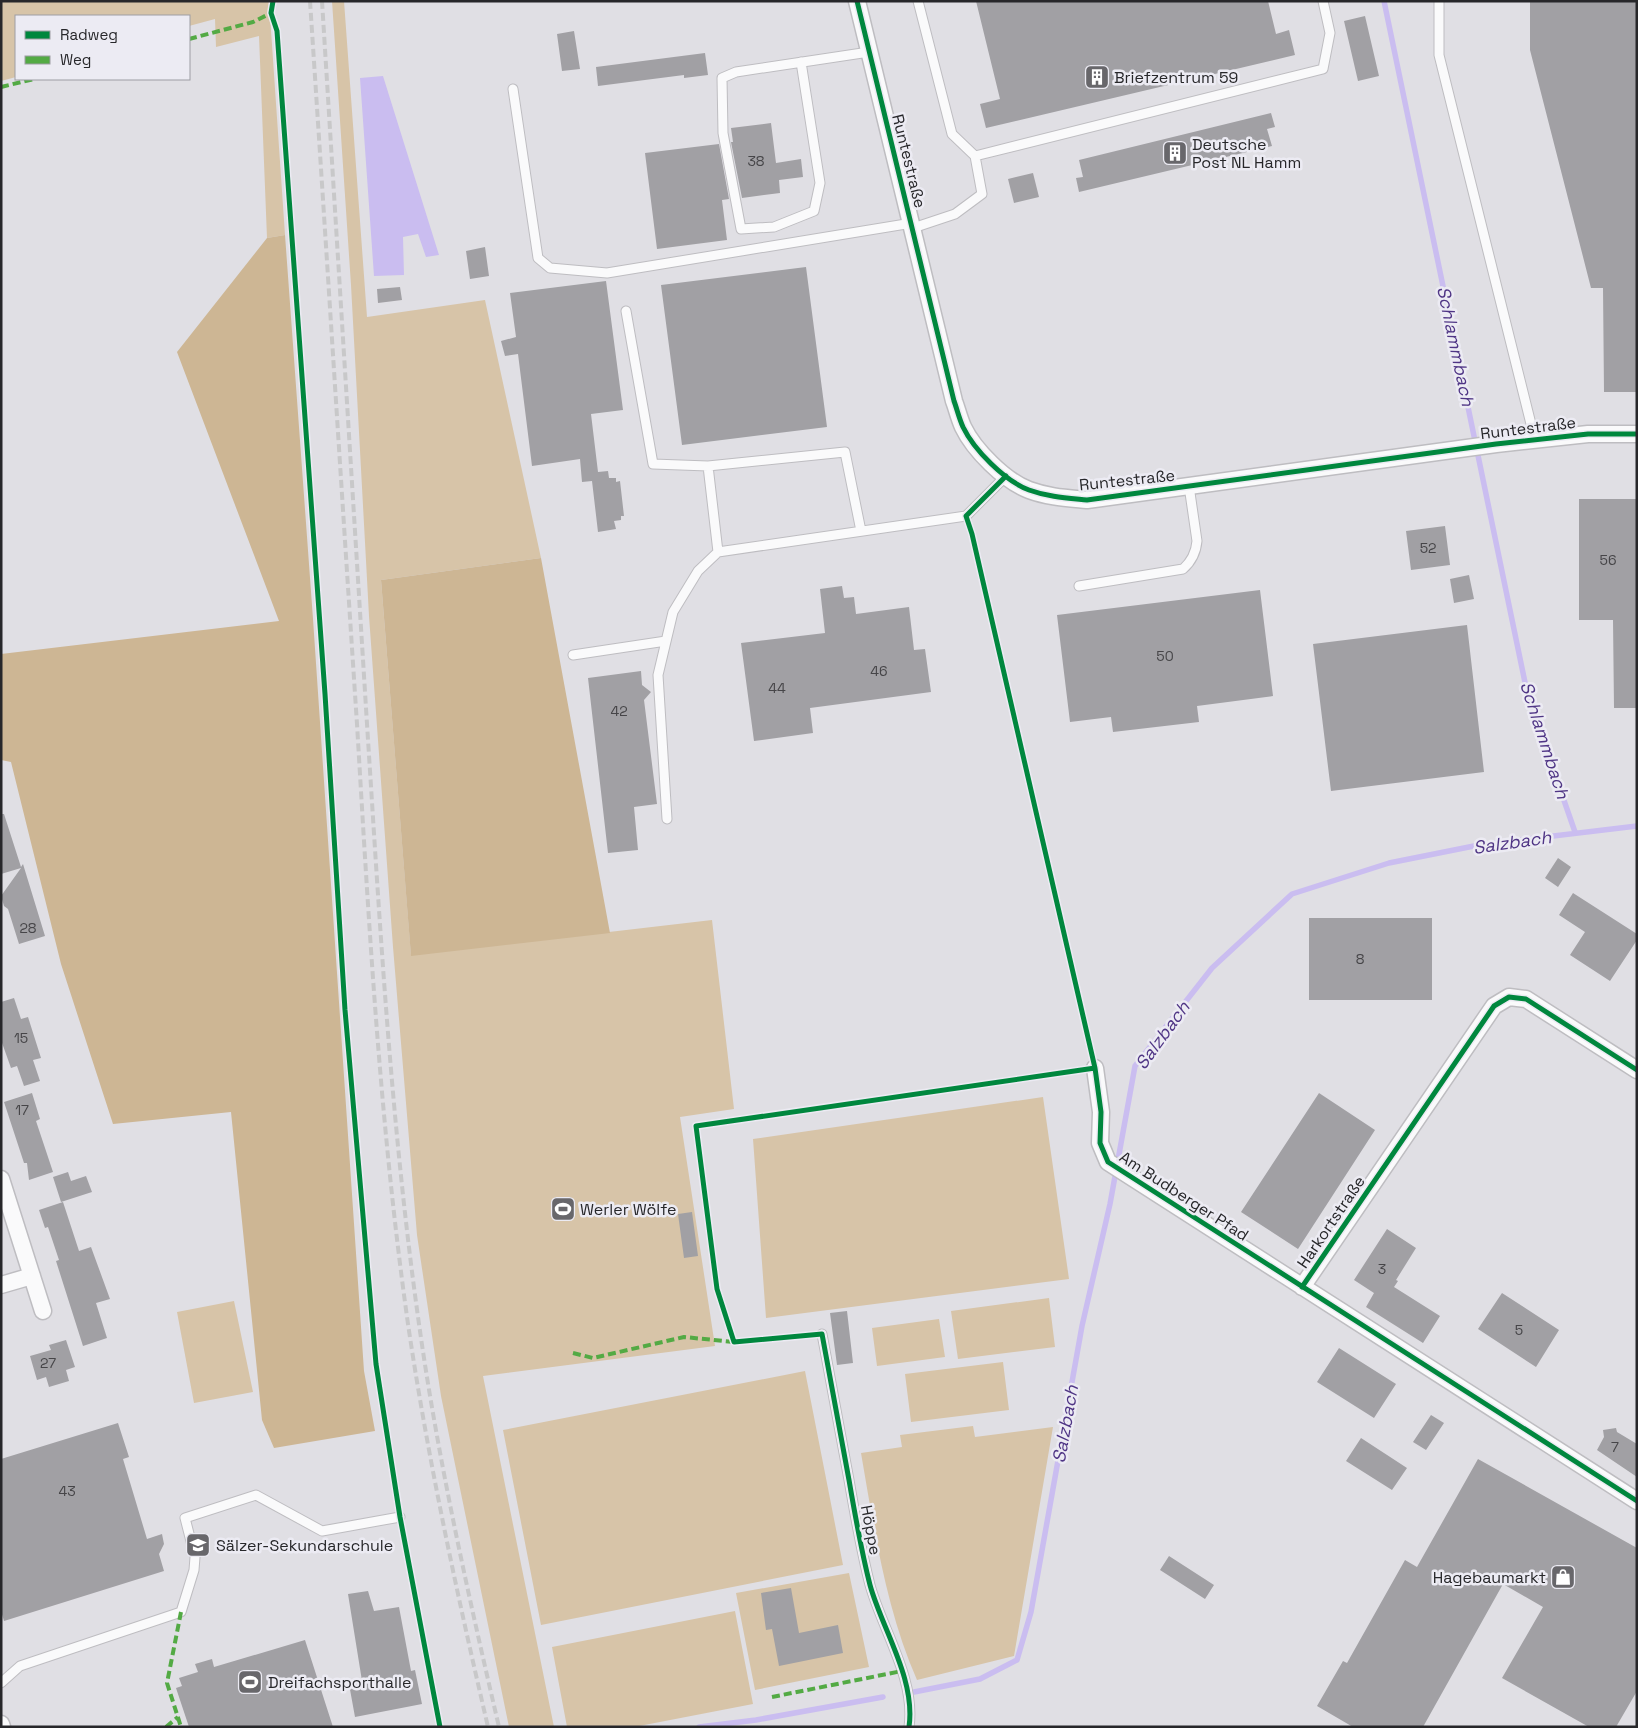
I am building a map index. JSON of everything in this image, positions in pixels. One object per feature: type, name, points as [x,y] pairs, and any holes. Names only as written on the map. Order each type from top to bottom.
[{"type":"street","name":"Runtestraße","points":[[857,1],[954,401],[963,427],[979,451],[1006,476],[1028,490],[1058,497],[1087,500],[1496,444],[1588,434],[1637,434]]},
{"type":"street","name":"Harkortstraße","points":[[1637,1070],[1526,999],[1508,997],[1494,1006],[1302,1287],[1637,1501]]},
{"type":"street","name":"Am Budberger Pfad","points":[[1095,1068],[1101,1112],[1100,1144],[1108,1162],[1302,1287]]},
{"type":"street","points":[[1,1179],[43,1311]]},
{"type":"street","points":[[1,1285],[32,1276]]},
{"type":"lane","points":[[513,89],[538,258],[550,268],[607,273],[912,226],[955,214],[982,194],[975,156],[952,134],[918,1]]},
{"type":"lane","points":[[975,156],[1323,69],[1330,33],[1323,1]]},
{"type":"lane","points":[[1439,1],[1440,54],[1535,440]]},
{"type":"lane","points":[[801,62],[820,184],[814,211],[774,227],[741,229],[723,133],[722,78],[736,72],[801,62],[869,52]]},
{"type":"lane","points":[[626,311],[653,464],[708,466],[845,452],[861,531]]},
{"type":"lane","points":[[708,466],[718,552]]},
{"type":"lane","points":[[668,819],[658,675],[673,612],[698,571],[718,552],[966,516],[1006,476]]},
{"type":"lane","points":[[1079,586],[1183,569],[1190,562],[1196,550],[1197,541],[1189,486]]},
{"type":"lane","points":[[573,655],[666,641]]},
{"type":"lane","name":"Höppe","points":[[822,1334],[861,1546],[870,1586],[902,1671],[908,1695],[909,1727]]},
{"type":"lane","points":[[1,1683],[20,1666],[181,1612],[194,1570],[195,1558],[186,1518],[256,1495],[322,1531],[400,1517]]},
{"type":"shaded area","points":[[1,1],[269,1],[285,235],[267,238],[259,36],[216,47],[215,19],[190,26],[190,15],[15,15],[15,77],[1,81]]},
{"type":"shaded area","points":[[332,1],[344,1],[367,317],[485,300],[541,558],[381,580],[411,955],[712,920],[734,1109],[680,1117],[715,1346],[483,1376],[554,1727],[509,1727],[441,1396],[417,1235],[393,947],[369,616],[351,285]]},
{"type":"shaded area","points":[[383,76],[439,255],[426,257],[418,234],[403,237],[404,275],[374,276],[360,78]]},
{"type":"shaded area","points":[[285,235],[364,1371],[375,1431],[274,1448],[262,1420],[231,1112],[113,1124],[61,964],[11,762],[1,760],[1,654],[279,621],[177,352],[267,238]]},
{"type":"shaded area","points":[[541,558],[610,933],[411,956],[381,580]]},
{"type":"shaded area","points":[[1043,1097],[1069,1279],[766,1318],[753,1139]]},
{"type":"shaded area","points":[[1049,1298],[1055,1347],[958,1359],[951,1311]]},
{"type":"shaded area","points":[[234,1301],[253,1392],[194,1403],[177,1312]]},
{"type":"shaded area","points":[[939,1319],[945,1357],[877,1366],[872,1328]]},
{"type":"shaded area","points":[[1003,1362],[1009,1410],[911,1422],[905,1374]]},
{"type":"shaded area","points":[[805,1371],[843,1565],[541,1625],[503,1430]]},
{"type":"shaded area","points":[[973,1426],[975,1437],[1053,1427],[1014,1656],[917,1680],[906,1653],[889,1597],[876,1539],[861,1453],[902,1447],[900,1435]]},
{"type":"shaded area","points":[[849,1573],[869,1667],[755,1690],[736,1593]]},
{"type":"shaded area","points":[[735,1611],[753,1704],[634,1727],[567,1727],[552,1647]]},
{"type":"building","name":"Briefzentrum 59","points":[[976,1],[1268,1],[1276,34],[1289,30],[1295,55],[986,128],[980,104],[1000,99]]},
{"type":"building","points":[[1530,1],[1637,1],[1637,392],[1604,392],[1603,288],[1591,288],[1530,50]]},
{"type":"building","points":[[1365,16],[1379,76],[1358,81],[1344,21]]},
{"type":"building","points":[[574,31],[580,69],[562,71],[557,34]]},
{"type":"building","points":[[705,53],[708,75],[684,78],[684,75],[598,86],[596,67]]},
{"type":"building","name":"Deutsche Post NL Hamm","points":[[1271,113],[1275,127],[1267,129],[1272,146],[1079,192],[1076,178],[1083,177],[1079,160]]},
{"type":"building","points":[[771,123],[776,163],[801,159],[803,177],[779,180],[780,193],[742,198],[731,142],[733,142],[731,128]]},
{"type":"building","points":[[719,144],[729,199],[722,200],[727,240],[657,249],[645,153]]},
{"type":"building","points":[[1033,173],[1039,197],[1014,203],[1008,179]]},
{"type":"building","points":[[485,247],[489,276],[470,279],[466,251]]},
{"type":"building","points":[[806,267],[827,427],[682,445],[661,285]]},
{"type":"building","points":[[606,281],[623,410],[591,414],[598,472],[608,471],[609,478],[616,478],[616,482],[620,481],[624,516],[621,516],[621,520],[614,521],[616,529],[598,532],[592,481],[582,482],[580,459],[532,466],[518,354],[505,356],[501,341],[516,337],[510,293]]},
{"type":"building","points":[[400,287],[402,300],[378,303],[377,289]]},
{"type":"building","points":[[1579,499],[1637,499],[1637,708],[1614,708],[1613,620],[1579,620]]},
{"type":"building","points":[[1445,526],[1450,565],[1411,570],[1406,531]]},
{"type":"building","points":[[1469,575],[1474,599],[1454,603],[1450,579]]},
{"type":"building","points":[[842,586],[844,598],[854,597],[856,614],[909,607],[914,650],[925,649],[931,692],[810,708],[813,733],[754,741],[741,643],[825,633],[820,589]]},
{"type":"building","points":[[1260,590],[1273,696],[1197,706],[1199,722],[1113,732],[1111,717],[1070,722],[1057,615]]},
{"type":"building","points":[[1467,625],[1484,772],[1331,791],[1313,644]]},
{"type":"building","points":[[641,671],[642,685],[651,692],[644,700],[657,804],[634,807],[638,850],[608,853],[588,678]]},
{"type":"building","points":[[1,814],[4,814],[21,867],[23,864],[45,936],[19,944],[8,909],[4,906],[1,896],[21,868],[1,874]]},
{"type":"building","points":[[1558,858],[1571,867],[1558,887],[1545,878]]},
{"type":"building","points":[[1573,893],[1637,934],[1637,940],[1610,981],[1570,955],[1585,932],[1559,915]]},
{"type":"building","points":[[1309,918],[1432,918],[1432,1000],[1309,1000]]},
{"type":"building","points":[[14,998],[21,1019],[28,1017],[41,1058],[33,1060],[40,1081],[24,1086],[17,1066],[11,1068],[1,1040],[1,1002]]},
{"type":"building","points":[[32,1093],[40,1119],[36,1121],[53,1172],[29,1180],[27,1163],[24,1163],[4,1102]]},
{"type":"building","points":[[1319,1093],[1375,1130],[1298,1249],[1241,1212]]},
{"type":"building","points":[[68,1172],[71,1181],[86,1176],[92,1192],[61,1202],[53,1177]]},
{"type":"building","points":[[63,1202],[79,1251],[91,1247],[110,1299],[96,1303],[107,1338],[83,1346],[56,1261],[59,1260],[48,1227],[45,1228],[39,1210]]},
{"type":"building","points":[[692,1212],[698,1256],[684,1258],[678,1214]]},
{"type":"building","points":[[1387,1229],[1416,1248],[1396,1280],[1398,1281],[1394,1287],[1440,1316],[1423,1343],[1366,1307],[1374,1293],[1354,1280]]},
{"type":"building","points":[[1502,1293],[1559,1330],[1536,1367],[1478,1329]]},
{"type":"building","points":[[847,1311],[853,1363],[837,1365],[830,1313]]},
{"type":"building","points":[[66,1340],[75,1367],[66,1370],[69,1381],[49,1387],[46,1377],[37,1380],[30,1356],[51,1350],[49,1345]]},
{"type":"building","points":[[1339,1348],[1396,1384],[1374,1418],[1317,1382]]},
{"type":"building","points":[[1431,1415],[1444,1423],[1426,1450],[1413,1442]]},
{"type":"building","points":[[118,1423],[129,1457],[123,1459],[147,1539],[162,1534],[164,1544],[159,1554],[164,1571],[4,1621],[1,1611],[1,1459]]},
{"type":"building","points":[[1616,1428],[1617,1432],[1637,1444],[1637,1477],[1597,1450],[1604,1437],[1603,1430]]},
{"type":"building","points":[[1361,1438],[1407,1468],[1392,1490],[1346,1461]]},
{"type":"building","points":[[1478,1459],[1637,1548],[1637,1691],[1616,1727],[1589,1727],[1502,1678],[1543,1607],[1503,1584],[1423,1727],[1353,1727],[1317,1706],[1343,1661],[1347,1663],[1405,1560],[1417,1567]]},
{"type":"building","points":[[1169,1556],[1214,1585],[1205,1599],[1160,1570]]},
{"type":"building","points":[[791,1588],[799,1633],[838,1625],[843,1653],[779,1666],[772,1629],[766,1630],[761,1593]]},
{"type":"building","points":[[368,1591],[374,1611],[399,1607],[411,1671],[415,1670],[422,1704],[355,1717],[349,1684],[362,1681],[348,1594]]},
{"type":"building","name":"Dreifachsporthalle","points":[[305,1640],[333,1727],[189,1727],[176,1688],[182,1686],[179,1678],[198,1672],[195,1664],[212,1659],[214,1667]]},
{"type":"waterway","name":"Schlammbach","points":[[1384,1],[1528,697],[1575,832]]},
{"type":"waterway","name":"Salzbach","points":[[914,1692],[980,1679],[1017,1660],[1031,1612],[1082,1326],[1110,1204],[1135,1066],[1212,968],[1292,894],[1389,863],[1479,845],[1637,826]]},
{"type":"waterway","name":"Salzbach","points":[[699,1727],[756,1720],[883,1697]]},
{"type":"railway","points":[[310,1],[376,1025],[390,1175],[408,1324],[425,1426],[454,1577],[488,1727]]},
{"type":"railway","points":[[322,1],[387,1025],[401,1175],[419,1324],[435,1426],[465,1577],[499,1727]]},
{"type":"marked path","points":[[190,39],[253,22],[271,13]]},
{"type":"marked path","points":[[1,87],[30,80]]},
{"type":"marked path","points":[[573,1353],[593,1358],[684,1337],[734,1342]]},
{"type":"marked path","points":[[181,1612],[167,1683],[181,1727]]},
{"type":"marked path","points":[[772,1697],[902,1671]]},
{"type":"marked path","points":[[166,1727],[178,1717]]},
{"type":"cycle path","points":[[273,1],[271,13],[277,31],[325,694],[345,1010],[376,1364],[400,1517],[440,1727]]},
{"type":"cycle path","points":[[857,1],[959,417],[968,436],[982,455],[1000,472],[1020,486],[1043,494],[1087,500],[1496,444],[1588,434],[1637,434]]},
{"type":"cycle path","points":[[1006,476],[966,516],[972,534],[1095,1068],[1101,1112],[1100,1143],[1108,1162],[1637,1501]]},
{"type":"cycle path","points":[[1302,1287],[1494,1006],[1509,997],[1526,999],[1637,1070]]},
{"type":"cycle path","points":[[909,1727],[908,1691],[897,1655],[875,1602],[864,1559],[822,1334],[734,1342],[717,1289],[696,1126],[1095,1068]]},
{"type":"place","name":"Briefzentrum 59","points":[[1097,77]]},
{"type":"place","name":"Deutsche Post NL Hamm","points":[[1175,153]]},
{"type":"place","name":"Werler Wölfe","points":[[563,1209]]},
{"type":"place","name":"Sälzer-Sekundarschule","points":[[198,1545]]},
{"type":"place","name":"Hagebaumarkt","points":[[1563,1577]]},
{"type":"place","name":"Dreifachsporthalle","points":[[250,1682]]}]
